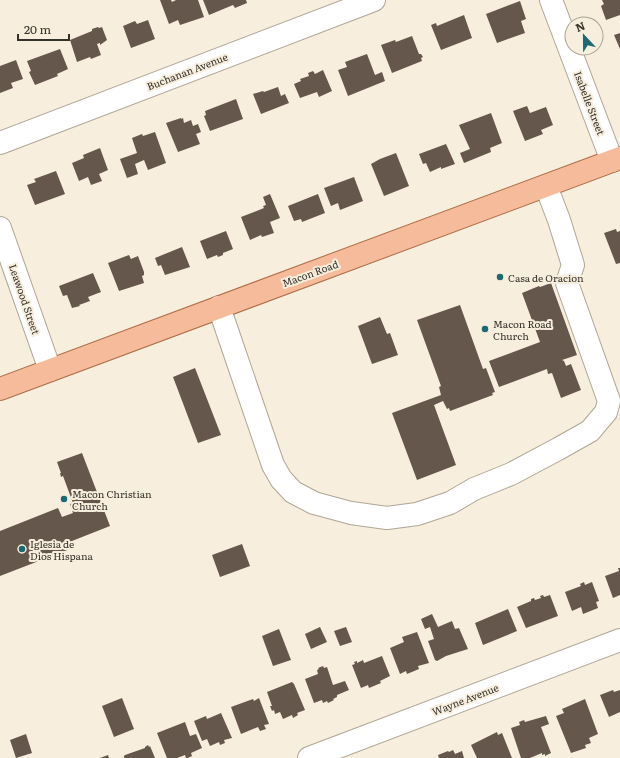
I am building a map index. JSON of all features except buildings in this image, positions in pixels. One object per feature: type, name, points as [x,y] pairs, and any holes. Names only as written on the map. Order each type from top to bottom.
[{"type":"main road","name":"Macon Road","points":[[0,389],[616,159]]},
{"type":"street","name":"Buchanan Avenue","points":[[0,143],[374,0]]},
{"type":"street","name":"Isabelle Street","points":[[551,0],[616,159]]},
{"type":"street","points":[[219,307],[273,465],[281,479],[293,492],[314,503],[351,513],[387,518],[417,514],[450,503],[474,489],[511,474],[590,431],[606,412],[609,401],[567,283],[572,265],[559,220],[546,186]]},
{"type":"street","name":"Leawood Street","points":[[0,228],[50,370]]},
{"type":"street","name":"Wayne Avenue","points":[[309,758],[349,751],[620,640]]},
{"type":"place","name":"Casa de Oracion","points":[[500,277]]},
{"type":"place","name":"Macon Road Church","points":[[485,329]]},
{"type":"place","name":"Macon Christian Church","points":[[64,499]]},
{"type":"place","name":"Iglesia de Dios Hispana","points":[[22,549]]}]
